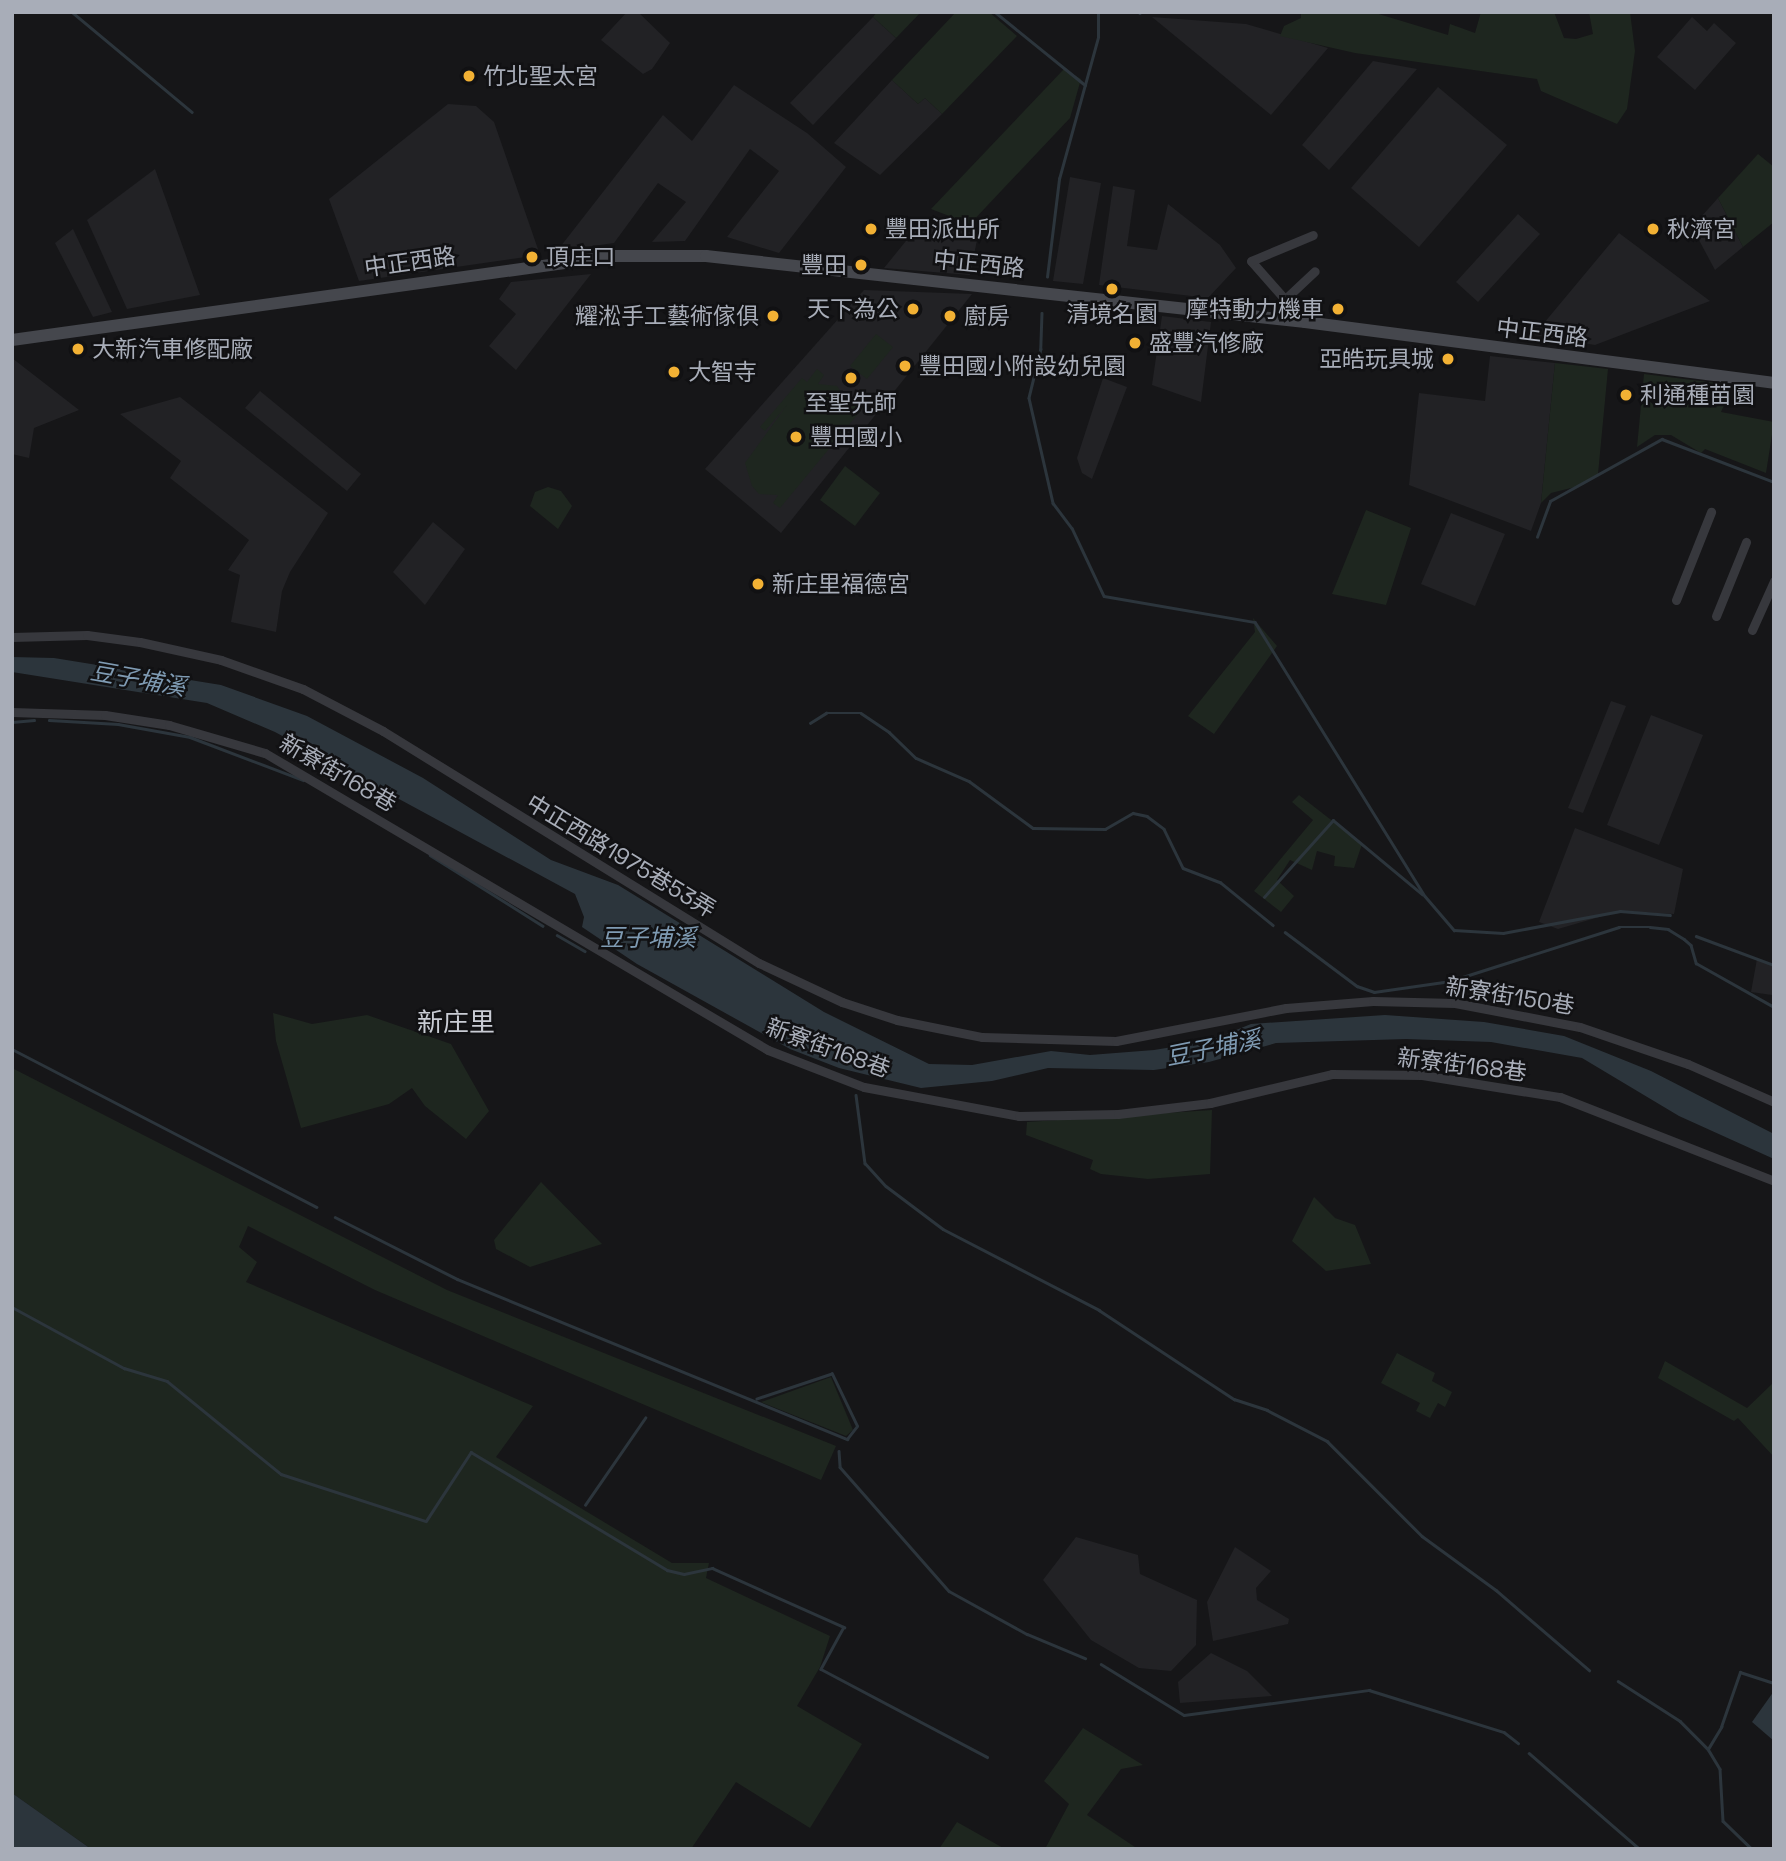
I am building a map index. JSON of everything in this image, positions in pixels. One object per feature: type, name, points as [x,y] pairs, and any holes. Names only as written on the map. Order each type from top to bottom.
[{"type":"main road","name":"中正西路","points":[[12,340],[614,256],[705,256],[1305,321],[1774,383]]},
{"type":"street","points":[[1305,321],[1251,261],[1314,236]]},
{"type":"street","points":[[1284,300],[1315,271]]},
{"type":"street","points":[[1676,600],[1712,512]]},
{"type":"street","points":[[1716,616],[1746,542]]},
{"type":"street","points":[[1752,630],[1774,581]]},
{"type":"street","name":"中正西路1975巷53弄","points":[[12,637],[87,635],[140,642],[230,663],[303,689],[383,731],[750,957],[870,1011],[953,1034],[1039,1042],[1116,1041],[1227,1019]]},
{"type":"street","name":"新寮街168巷","points":[[12,712],[105,715],[169,724],[265,752],[768,1050],[864,1087],[1019,1116],[1118,1114],[1210,1103],[1332,1074],[1422,1075],[1560,1097],[1774,1181]]},
{"type":"street","name":"新寮街150巷","points":[[1227,1019],[1373,1000],[1455,1003],[1580,1027],[1688,1064],[1774,1102]]},
{"type":"shaded area","points":[[627,12],[638,12],[670,43],[652,69],[643,74],[601,40]]},
{"type":"shaded area","points":[[877,12],[921,12],[896,38],[873,17]]},
{"type":"shaded area","points":[[956,12],[989,12],[1017,36],[942,114],[925,98],[918,104],[892,80]]},
{"type":"shaded area","points":[[1301,12],[1372,12],[1448,35],[1450,24],[1475,33],[1481,12],[1554,12],[1564,38],[1576,39],[1593,34],[1589,12],[1630,12],[1635,51],[1627,109],[1617,124],[1541,91],[1537,79],[1355,53],[1280,36],[1284,26],[1301,18]]},
{"type":"shaded area","points":[[873,17],[896,38],[813,125],[790,103]]},
{"type":"shaded area","points":[[1152,17],[1246,24],[1328,48],[1271,115]]},
{"type":"shaded area","points":[[1692,17],[1707,31],[1714,23],[1736,43],[1695,90],[1657,57]]},
{"type":"shaded area","points":[[1373,61],[1417,69],[1329,170],[1302,145]]},
{"type":"shaded area","points":[[1064,69],[1081,79],[1070,118],[970,224],[931,209]]},
{"type":"shaded area","points":[[892,80],[918,104],[925,98],[942,114],[880,175],[834,143]]},
{"type":"shaded area","points":[[734,85],[807,133],[846,167],[779,253],[727,237],[779,171],[750,149],[685,241],[652,242],[686,202],[658,183],[614,243],[557,251],[663,115],[692,141]]},
{"type":"shaded area","points":[[1438,87],[1507,145],[1419,247],[1351,188]]},
{"type":"shaded area","points":[[448,104],[476,106],[494,122],[540,255],[359,281],[329,199]]},
{"type":"shaded area","points":[[1758,154],[1774,167],[1774,222],[1743,247],[1718,198]]},
{"type":"shaded area","points":[[155,169],[200,295],[127,309],[87,220]]},
{"type":"shaded area","points":[[1070,177],[1101,183],[1083,284],[1053,281]]},
{"type":"shaded area","points":[[1113,186],[1135,190],[1127,246],[1157,250],[1168,204],[1220,245],[1236,268],[1208,298],[1099,285]]},
{"type":"shaded area","points":[[1718,198],[1743,247],[1715,270],[1692,227]]},
{"type":"shaded area","points":[[1518,214],[1540,234],[1478,302],[1456,282]]},
{"type":"shaded area","points":[[923,220],[978,235],[970,275],[884,268]]},
{"type":"shaded area","points":[[73,229],[112,312],[93,317],[55,243]]},
{"type":"shaded area","points":[[1619,233],[1710,301],[1595,345],[1534,335]]},
{"type":"shaded area","points":[[591,274],[516,370],[489,346],[516,314],[499,299],[511,282]]},
{"type":"shaded area","name":"豐田國小","points":[[864,290],[972,294],[781,533],[705,469]]},
{"type":"shaded area","points":[[1162,316],[1211,322],[1201,402],[1152,385]]},
{"type":"shaded area","points":[[876,334],[893,347],[867,379],[850,366]]},
{"type":"shaded area","points":[[1490,356],[1555,363],[1541,503],[1531,531],[1409,485],[1419,393],[1485,401]]},
{"type":"shaded area","points":[[12,358],[79,410],[34,428],[29,458],[12,454]]},
{"type":"shaded area","points":[[1555,363],[1608,369],[1598,474],[1583,485],[1551,493],[1541,503]]},
{"type":"shaded area","points":[[817,369],[824,375],[818,384],[837,386],[850,405],[858,396],[867,403],[780,508],[773,503],[778,495],[759,494],[752,486],[745,463],[787,405],[765,431],[760,427],[802,378],[807,382]]},
{"type":"shaded area","points":[[1644,374],[1733,385],[1721,412],[1774,422],[1766,473],[1705,449],[1701,453],[1671,435],[1655,435],[1637,447]]},
{"type":"shaded area","points":[[1103,378],[1127,387],[1092,479],[1082,473],[1077,458]]},
{"type":"shaded area","points":[[260,391],[361,474],[347,491],[245,408]]},
{"type":"shaded area","points":[[180,397],[328,513],[290,572],[282,591],[276,632],[231,622],[240,575],[228,570],[249,540],[170,478],[181,461],[120,414]]},
{"type":"shaded area","points":[[845,466],[880,493],[855,526],[820,500]]},
{"type":"shaded area","points":[[548,487],[561,491],[572,506],[558,529],[530,506],[535,492]]},
{"type":"shaded area","points":[[1366,510],[1411,528],[1386,605],[1332,594]]},
{"type":"shaded area","points":[[1451,513],[1505,534],[1475,606],[1421,584]]},
{"type":"shaded area","points":[[433,522],[465,549],[425,605],[393,572]]},
{"type":"shaded area","points":[[1253,618],[1277,646],[1214,734],[1188,716],[1255,632]]},
{"type":"shaded area","points":[[1611,701],[1626,706],[1583,813],[1568,808]]},
{"type":"shaded area","points":[[1651,715],[1703,735],[1659,845],[1607,825]]},
{"type":"shaded area","points":[[1299,795],[1362,844],[1354,868],[1334,866],[1335,856],[1317,851],[1312,870],[1290,860],[1277,880],[1294,896],[1281,912],[1254,891],[1313,820],[1292,802]]},
{"type":"shaded area","points":[[1575,828],[1683,869],[1674,914],[1620,911],[1558,929],[1539,922]]},
{"type":"shaded area","points":[[1757,959],[1774,965],[1772,995],[1751,992]]},
{"type":"shaded area","points":[[273,1013],[312,1024],[367,1015],[451,1044],[489,1111],[466,1139],[425,1106],[412,1088],[389,1104],[301,1128],[276,1041]]},
{"type":"shaded area","points":[[12,1068],[447,1290],[836,1446],[821,1480],[375,1290],[248,1226],[239,1247],[257,1262],[246,1282],[533,1406],[496,1457],[672,1563],[709,1563],[706,1578],[830,1636],[820,1667],[797,1706],[862,1744],[810,1828],[736,1782],[691,1849],[91,1849],[12,1793]]},
{"type":"shaded area","points":[[1212,1110],[1210,1174],[1148,1179],[1101,1174],[1090,1169],[1093,1160],[1026,1135],[1027,1122]]},
{"type":"shaded area","points":[[541,1182],[602,1244],[530,1267],[496,1249],[494,1240]]},
{"type":"shaded area","points":[[1314,1197],[1335,1218],[1355,1225],[1371,1264],[1326,1271],[1292,1241]]},
{"type":"shaded area","points":[[1397,1353],[1435,1373],[1432,1381],[1452,1392],[1445,1407],[1438,1403],[1430,1418],[1416,1411],[1420,1403],[1381,1383]]},
{"type":"shaded area","points":[[1665,1361],[1747,1408],[1774,1382],[1774,1457],[1738,1418],[1734,1421],[1658,1378]]},
{"type":"shaded area","points":[[831,1377],[853,1430],[846,1436],[761,1402]]},
{"type":"shaded area","points":[[1076,1537],[1138,1555],[1140,1574],[1197,1600],[1196,1645],[1171,1671],[1139,1668],[1091,1640],[1043,1580]]},
{"type":"shaded area","points":[[1235,1547],[1271,1571],[1256,1588],[1257,1600],[1289,1619],[1288,1624],[1213,1641],[1207,1602]]},
{"type":"shaded area","points":[[1211,1653],[1247,1671],[1272,1696],[1180,1703],[1178,1682]]},
{"type":"shaded area","points":[[1083,1728],[1143,1765],[1121,1769],[1087,1815],[1138,1849],[1045,1849],[1069,1804],[1044,1781]]},
{"type":"shaded area","points":[[957,1822],[1005,1849],[939,1849]]},
{"type":"water","name":"豆子埔溪","points":[[12,657],[54,658],[221,685],[307,716],[423,778],[551,860],[618,885],[824,1012],[929,1064],[972,1065],[1051,1051],[1090,1055],[1154,1050],[1209,1041],[1251,1024],[1385,1015],[1484,1022],[1564,1036],[1651,1071],[1774,1134],[1774,1159],[1679,1116],[1582,1058],[1491,1042],[1406,1039],[1276,1043],[1209,1062],[1154,1070],[1048,1068],[992,1081],[921,1088],[839,1068],[790,1049],[637,964],[582,927],[584,917],[575,894],[275,732],[207,703],[12,672]]},
{"type":"water","points":[[1774,1691],[1774,1741],[1752,1722]]},
{"type":"water","points":[[12,1793],[91,1849],[12,1849]]},
{"type":"waterway","points":[[72,12],[192,112]]},
{"type":"waterway","points":[[995,12],[1085,85]]},
{"type":"waterway","points":[[1047,277],[1059,179],[1098,37],[1098,12]]},
{"type":"waterway","points":[[1042,313],[1041,349],[1029,398],[1053,503],[1072,528],[1104,596],[1255,622],[1425,896],[1454,930],[1503,933],[1620,911],[1670,915]]},
{"type":"waterway","points":[[1537,537],[1550,501],[1662,439],[1774,482]]},
{"type":"waterway","points":[[810,723],[826,713],[861,713],[889,732],[916,758],[969,781],[1033,828],[1105,829],[1133,813],[1147,816],[1164,829],[1183,868],[1220,882],[1273,925]]},
{"type":"waterway","points":[[12,722],[34,720]]},
{"type":"waterway","points":[[49,720],[118,724],[190,737],[303,780]]},
{"type":"waterway","points":[[1264,897],[1333,820],[1422,894]]},
{"type":"waterway","points":[[430,855],[543,926]]},
{"type":"waterway","points":[[1450,981],[1619,927],[1650,927],[1668,929],[1684,939],[1691,945],[1696,963],[1774,1007]]},
{"type":"waterway","points":[[1285,932],[1357,986],[1374,992],[1443,982]]},
{"type":"waterway","points":[[557,935],[585,951]]},
{"type":"waterway","points":[[1696,936],[1774,965]]},
{"type":"waterway","points":[[12,1049],[317,1207]]},
{"type":"waterway","points":[[856,1095],[865,1163],[886,1186],[943,1229],[1099,1310],[1234,1399],[1267,1410],[1327,1441],[1422,1536],[1496,1590],[1589,1670]]},
{"type":"waterway","points":[[335,1217],[457,1279],[847,1439],[857,1426],[832,1374],[757,1399]]},
{"type":"waterway","points":[[12,1307],[124,1368],[167,1381],[281,1474],[426,1521],[471,1452],[667,1570],[684,1574],[712,1568],[844,1627],[821,1669],[987,1757]]},
{"type":"waterway","points":[[585,1505],[645,1418]]},
{"type":"waterway","points":[[839,1451],[840,1467],[949,1591],[1027,1634],[1085,1658]]},
{"type":"waterway","points":[[1101,1664],[1184,1715],[1369,1690],[1504,1732],[1518,1743]]},
{"type":"waterway","points":[[1708,1749],[1721,1727],[1740,1672],[1774,1683]]},
{"type":"waterway","points":[[1618,1681],[1680,1721],[1708,1749],[1720,1769],[1723,1821],[1752,1849]]},
{"type":"waterway","points":[[1529,1753],[1640,1849]]},
{"type":"place","name":"竹北聖太宮","points":[[469,76]]},
{"type":"place","name":"豐田派出所","points":[[871,229]]},
{"type":"place","name":"秋濟宮","points":[[1653,229]]},
{"type":"place","name":"頂庄口","points":[[532,257]]},
{"type":"place","name":"豐田","points":[[861,265]]},
{"type":"place","name":"清境名園","points":[[1112,289]]},
{"type":"place","name":"天下為公","points":[[913,309]]},
{"type":"place","name":"摩特動力機車","points":[[1338,309]]},
{"type":"place","name":"耀淞手工藝術傢俱","points":[[773,316]]},
{"type":"place","name":"廚房","points":[[950,316]]},
{"type":"place","name":"盛豐汽修廠","points":[[1135,343]]},
{"type":"place","name":"大新汽車修配廠","points":[[78,349]]},
{"type":"place","name":"亞皓玩具城","points":[[1448,359]]},
{"type":"place","name":"豐田國小附設幼兒園","points":[[905,366]]},
{"type":"place","name":"大智寺","points":[[674,372]]},
{"type":"place","name":"至聖先師","points":[[851,378]]},
{"type":"place","name":"利通種苗園","points":[[1626,395]]},
{"type":"place","name":"豐田國小","points":[[796,437]]},
{"type":"place","name":"新庄里福德宮","points":[[758,584]]},
{"type":"district","name":"新庄里","points":[[456,1023]]}]
